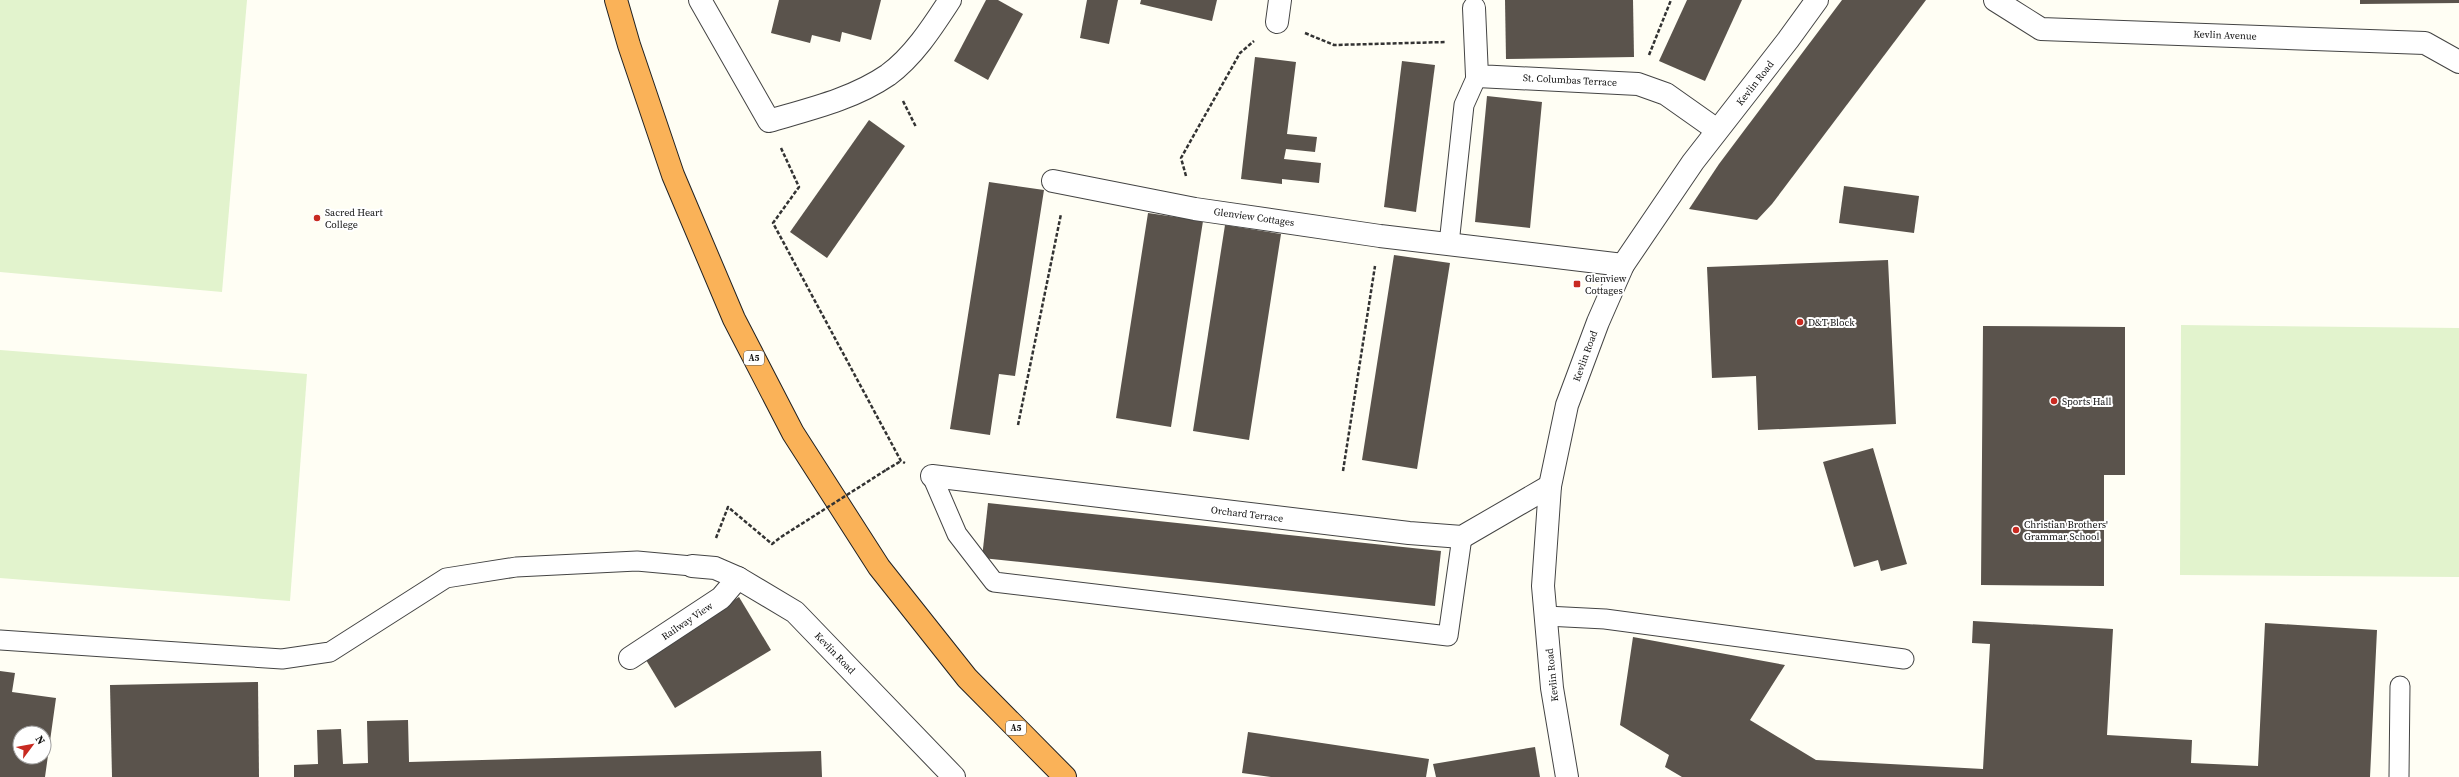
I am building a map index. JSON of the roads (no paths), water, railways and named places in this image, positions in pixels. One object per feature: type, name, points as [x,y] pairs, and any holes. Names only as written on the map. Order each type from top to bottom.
[{"type":"highway","name":"A5","points":[[616,0],[629,45],[672,175],[734,319],[793,433],[880,567],[966,678],[1065,777]]},
{"type":"street","points":[[700,0],[769,120],[840,100],[888,74],[924,40],[950,0]]},
{"type":"street","points":[[1277,22],[1280,0]]},
{"type":"street","name":"Kevlin Road","points":[[1567,777],[1552,688],[1543,586],[1550,486],[1567,405],[1598,322],[1623,265],[1718,130],[1788,40],[1816,0]]},
{"type":"street","name":"Kevlin Avenue","points":[[1995,0],[2041,29],[2425,43],[2459,62]]},
{"type":"street","points":[[1474,8],[1477,76]]},
{"type":"street","name":"St. Columbas Terrace","points":[[1477,76],[1638,84],[1666,94],[1718,130]]},
{"type":"street","name":"Glenview Cottages","points":[[1060,182],[1195,209],[1380,236],[1623,265]]},
{"type":"street","name":"Orchard Terrace","points":[[932,476],[1409,533],[1462,537]]},
{"type":"street","points":[[1462,537],[1550,486]]},
{"type":"street","name":"Kevlin Road","points":[[692,566],[715,568],[738,578],[795,612],[954,777]]},
{"type":"street","name":"Railway View","points":[[630,658],[721,598],[738,578]]},
{"type":"lane","points":[[1450,244],[1464,105],[1477,76]]},
{"type":"lane","points":[[932,476],[957,534],[994,582],[1448,636],[1462,537]]},
{"type":"lane","points":[[0,640],[282,658],[330,652],[446,578],[516,566],[637,561],[692,566]]},
{"type":"lane","points":[[1546,616],[1605,619],[1904,659]]},
{"type":"lane","points":[[2400,686],[2400,777]]},
{"type":"place","name":"Sacred Heart College","points":[[317,218]]},
{"type":"place","name":"Glenview Cottages","points":[[1577,284]]},
{"type":"place","name":"D&T Block","points":[[1800,322]]},
{"type":"place","name":"Sports Hall","points":[[2054,401]]},
{"type":"place","name":"Christian Brothers' Grammar School","points":[[2016,530]]}]
